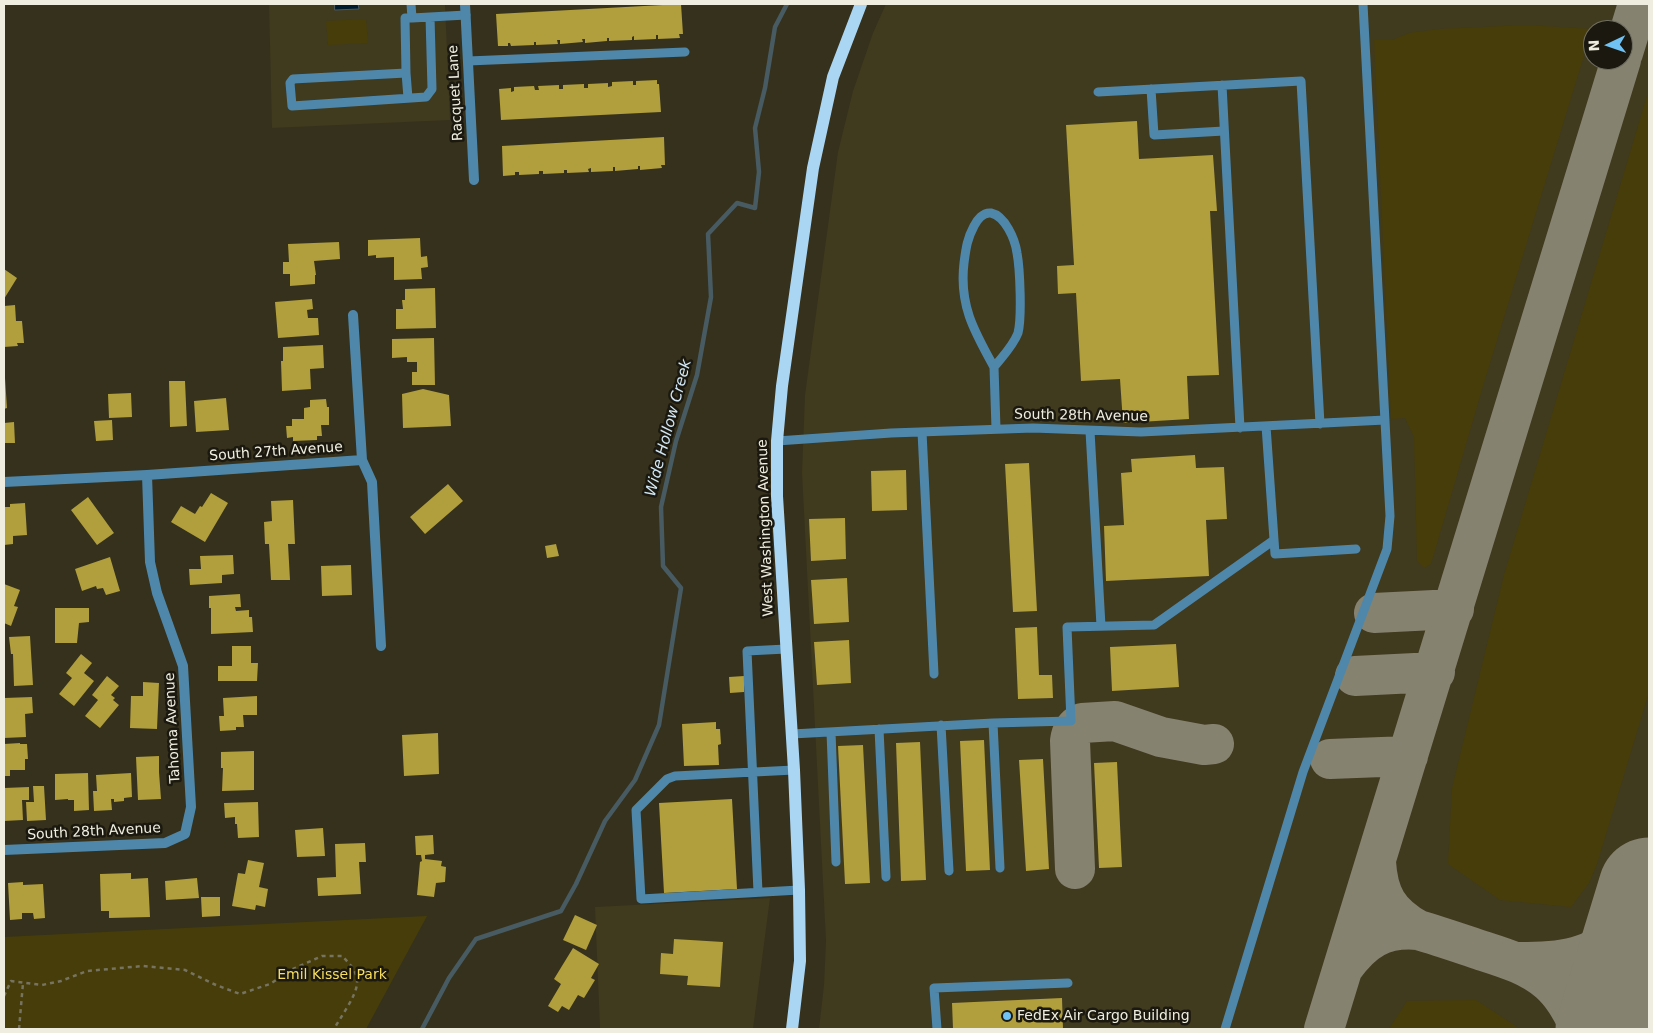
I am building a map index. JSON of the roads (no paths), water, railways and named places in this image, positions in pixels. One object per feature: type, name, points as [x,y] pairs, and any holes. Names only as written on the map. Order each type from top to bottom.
[{"type":"main road","name":"West Washington Avenue","points":[[792,1029],[800,961],[799,890],[778,496],[777,441],[782,386],[813,168],[834,77],[861,4]]},
{"type":"street","name":"Racquet Lane","points":[[465,4],[474,180]]},
{"type":"street","points":[[353,314],[362,460]]},
{"type":"street","name":"South 27th Avenue","points":[[4,482],[147,475],[362,460],[372,482],[381,646]]},
{"type":"street","name":"Tahoma Avenue","points":[[147,475],[150,562],[157,593],[184,666],[191,807],[185,834]]},
{"type":"street","name":"South 28th Avenue","points":[[4,850],[165,843],[185,834]]},
{"type":"lane","points":[[411,4],[412,18]]},
{"type":"lane","points":[[1224,1029],[1304,772],[1387,549],[1390,516],[1363,4]]},
{"type":"lane","points":[[408,98],[405,18],[466,15]]},
{"type":"lane","points":[[406,73],[293,79],[290,84],[292,106],[426,97],[432,89],[430,17]]},
{"type":"lane","points":[[468,61],[686,52]]},
{"type":"lane","points":[[1098,92],[1301,81],[1320,424]]},
{"type":"lane","points":[[1222,85],[1240,428]]},
{"type":"lane","points":[[1151,89],[1154,135],[1224,131]]},
{"type":"lane","points":[[994,367],[1014,341],[1018,332],[1020,312],[1017,252],[1012,237],[997,215],[989,213],[981,216],[975,222],[967,240],[962,292],[974,331],[994,367],[996,429]]},
{"type":"lane","name":"South 28th Avenue","points":[[777,441],[996,429],[1141,432],[1385,420]]},
{"type":"lane","points":[[1266,426],[1275,554],[1356,549]]},
{"type":"lane","points":[[1090,431],[1101,626]]},
{"type":"lane","points":[[922,432],[934,674]]},
{"type":"lane","points":[[792,734],[1071,720],[1067,627],[1154,625],[1274,540]]},
{"type":"lane","points":[[758,892],[747,651],[786,649]]},
{"type":"lane","points":[[993,723],[1000,868]]},
{"type":"lane","points":[[941,726],[948,871]]},
{"type":"lane","points":[[879,729],[886,877]]},
{"type":"lane","points":[[831,732],[836,862]]},
{"type":"lane","points":[[794,770],[675,776],[666,779],[636,810],[641,899],[799,890]]},
{"type":"lane","points":[[937,1029],[934,988],[1068,983]]},
{"type":"water","points":[[335,4],[358,4],[359,9],[335,10]]},
{"type":"waterway","name":"Wide Hollow Creek","points":[[422,1029],[449,978],[476,939],[561,911],[576,884],[605,821],[635,780],[659,725],[681,588],[663,566],[661,507],[676,441],[697,375],[711,297],[708,234],[737,203],[755,208],[759,172],[755,128],[765,88],[775,27],[787,4]]},
{"type":"place","name":"FedEx Air Cargo Building","points":[[1007,1016]]},
{"type":"park label","name":"Emil Kissel Park","points":[[332,975]]}]
